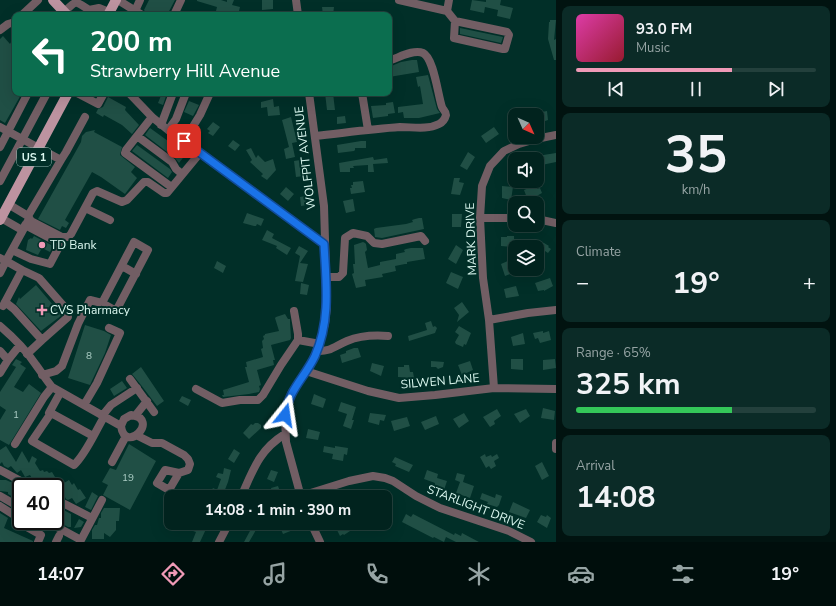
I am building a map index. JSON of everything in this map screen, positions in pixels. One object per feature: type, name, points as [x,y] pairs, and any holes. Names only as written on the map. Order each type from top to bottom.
[{"type":"main road","points":[[53,0],[64,12]]},
{"type":"main road","points":[[110,12],[117,0]]},
{"type":"main road","name":"US 1","points":[[0,219],[66,96]]},
{"type":"street","points":[[25,12],[38,0]]},
{"type":"street","points":[[117,0],[136,12]]},
{"type":"street","points":[[138,12],[140,0]]},
{"type":"street","points":[[175,12],[181,0]]},
{"type":"street","points":[[296,0],[298,12]]},
{"type":"street","points":[[399,0],[447,11],[455,21],[508,33],[505,49],[454,38],[455,21]]},
{"type":"street","points":[[447,11],[449,0]]},
{"type":"street","points":[[66,12],[75,2],[77,2],[89,10],[99,8],[106,12]]},
{"type":"street","points":[[0,30],[12,23]]},
{"type":"street","points":[[315,136],[402,127],[423,128],[439,124],[446,117],[436,78],[428,56],[419,52],[392,60]]},
{"type":"street","points":[[0,146],[4,130],[26,96]]},
{"type":"street","points":[[0,181],[45,96]]},
{"type":"street","points":[[83,96],[98,104],[102,96]]},
{"type":"street","points":[[132,96],[168,130],[324,244]]},
{"type":"street","points":[[161,124],[173,96]]},
{"type":"street","points":[[168,130],[176,119],[185,96]]},
{"type":"street","points":[[184,141],[200,115],[209,96]]},
{"type":"street","name":"WOLFPIT AVENUE","points":[[299,490],[285,434],[285,415],[287,403],[294,388],[306,371],[318,347],[326,314],[324,206],[309,96]]},
{"type":"street","points":[[362,96],[368,130]]},
{"type":"street","points":[[152,116],[125,153],[172,186]]},
{"type":"street","points":[[0,273],[3,260],[12,250],[26,222],[85,118]]},
{"type":"street","points":[[4,130],[61,160]]},
{"type":"street","name":"MARK DRIVE","points":[[494,388],[489,320],[483,278],[480,218],[482,186],[490,166],[504,152],[519,144],[556,135]]},
{"type":"street","points":[[137,136],[172,162],[176,169],[182,174]]},
{"type":"street","points":[[0,219],[31,222],[62,237],[68,237],[93,193],[97,191],[122,202],[127,200],[144,182],[148,182],[164,193],[167,193],[200,153]]},
{"type":"street","points":[[8,204],[26,222],[60,245],[50,264],[31,259],[12,250]]},
{"type":"street","points":[[85,208],[110,220]]},
{"type":"street","points":[[480,218],[508,218]]},
{"type":"street","points":[[544,220],[556,223]]},
{"type":"street","points":[[326,277],[339,277],[343,273],[345,238],[353,233],[367,236],[374,243],[382,244],[421,236],[425,241]]},
{"type":"street","points":[[42,375],[56,371],[62,366],[78,324],[90,300],[102,303],[116,311],[148,250],[134,242],[102,303]]},
{"type":"street","points":[[3,260],[40,278],[67,310],[68,317],[66,320],[27,354]]},
{"type":"street","points":[[122,266],[136,274]]},
{"type":"street","points":[[22,270],[2,306],[14,309],[42,340]]},
{"type":"street","points":[[489,320],[556,310]]},
{"type":"street","points":[[196,389],[222,403],[240,400],[258,400],[263,395],[277,370],[298,340],[294,312]]},
{"type":"street","points":[[0,326],[20,345],[42,375],[52,387],[60,393],[121,426],[126,436],[138,436],[152,443],[162,443],[184,454],[190,464],[188,470],[179,473]]},
{"type":"street","points":[[84,406],[97,383],[120,333],[109,328]]},
{"type":"street","points":[[298,340],[318,347],[325,352],[347,341],[366,337],[388,336]]},
{"type":"street","points":[[0,373],[20,345]]},
{"type":"street","points":[[0,350],[8,360]]},
{"type":"street","name":"SILWEN LANE","points":[[306,371],[368,391],[399,398],[494,388],[556,389]]},
{"type":"street","points":[[130,379],[154,412]]},
{"type":"street","points":[[15,444],[44,397],[52,387]]},
{"type":"street","points":[[60,393],[32,441],[74,465],[93,436],[103,416],[112,405],[137,388]]},
{"type":"street","points":[[135,416],[147,401]]},
{"type":"street","points":[[49,413],[93,436]]},
{"type":"street","points":[[121,426],[124,419],[135,416],[141,420],[142,423],[142,430],[138,436]]},
{"type":"street","points":[[244,490],[254,467],[261,456],[274,442],[285,434]]},
{"type":"street","points":[[112,462],[126,436]]},
{"type":"street","points":[[556,443],[556,449]]},
{"type":"street","points":[[0,470],[15,478]]},
{"type":"street","name":"STARLIGHT DRIVE","points":[[320,490],[349,481],[373,476],[385,478],[394,481],[416,496],[440,508],[509,531],[531,542]]},
{"type":"street","points":[[0,496],[12,503]]},
{"type":"street","points":[[62,530],[80,540],[102,500]]},
{"type":"street","points":[[64,504],[92,518]]},
{"type":"street","points":[[0,506],[14,515],[18,522],[41,535],[38,542]]},
{"type":"street","points":[[219,542],[225,530]]},
{"type":"street","points":[[314,530],[320,542]]},
{"type":"building","points":[[149,0],[175,0],[169,12],[146,12],[144,10]]},
{"type":"building","points":[[221,0],[227,2],[227,0],[234,0],[232,5],[240,7],[239,12],[216,12],[217,7],[197,1]]},
{"type":"building","points":[[262,0],[273,0],[273,9],[262,10]]},
{"type":"building","points":[[472,0],[486,2],[486,0],[501,0],[500,5],[513,8],[510,19],[497,16],[498,10],[485,7],[484,13],[470,10]]},
{"type":"building","points":[[322,7],[334,7],[333,12],[323,12]]},
{"type":"building","points":[[550,20],[556,20],[554,40],[556,39],[556,60],[554,60],[548,39]]},
{"type":"building","points":[[460,28],[503,37],[501,43],[460,34]]},
{"type":"building","points":[[3,36],[10,44],[12,40],[12,96],[20,96],[5,123],[0,120],[0,39]]},
{"type":"building","points":[[417,60],[419,72],[392,76],[392,66],[401,62]]},
{"type":"building","points":[[428,75],[437,109],[440,113],[419,118],[404,118],[403,112],[398,113],[398,107],[423,104],[420,86],[418,87],[416,77]]},
{"type":"building","points":[[161,96],[166,96],[163,105],[158,103]]},
{"type":"building","points":[[325,96],[333,96],[335,110],[327,110]]},
{"type":"building","points":[[108,97],[126,107],[125,110],[139,125],[132,134],[122,125],[104,115],[103,117],[96,113],[98,109],[103,107]]},
{"type":"building","points":[[273,99],[274,107],[279,106],[280,115],[268,116],[267,107],[261,108],[261,102]]},
{"type":"building","points":[[189,101],[199,105],[193,116],[184,112]]},
{"type":"building","points":[[393,102],[395,113],[388,114],[388,116],[373,118],[371,106],[386,105],[386,103]]},
{"type":"building","points":[[547,111],[548,120],[544,121],[544,112]]},
{"type":"building","points":[[345,116],[346,123],[337,124],[337,117]]},
{"type":"building","points":[[291,117],[297,142],[292,143],[295,157],[286,159],[284,149],[289,147],[282,120]]},
{"type":"building","points":[[213,122],[220,127],[213,136],[208,133],[210,131],[207,129]]},
{"type":"building","points":[[494,127],[499,134],[486,143],[481,136]]},
{"type":"building","points":[[150,128],[186,154],[179,163],[175,158],[145,135]]},
{"type":"building","points":[[95,130],[94,132],[122,147],[120,155],[135,167],[131,172],[137,178],[125,194],[92,172],[65,220],[69,223],[66,228],[62,226],[60,230],[38,219],[81,142],[82,136],[86,132]]},
{"type":"building","points":[[233,140],[240,145],[235,151],[228,146]]},
{"type":"building","points":[[366,141],[366,148],[355,148],[354,151],[338,153],[337,145]]},
{"type":"building","points":[[137,145],[170,169],[172,172],[168,178],[132,151]]},
{"type":"building","points":[[251,148],[256,158],[258,155],[265,162],[273,159],[276,170],[267,180],[261,176],[263,174],[250,162],[252,160],[246,150]]},
{"type":"building","points":[[468,152],[475,157],[467,170],[460,166]]},
{"type":"building","points":[[556,153],[556,162],[544,165],[544,155]]},
{"type":"building","points":[[373,157],[374,160],[387,158],[388,163],[373,164],[374,172],[368,172],[368,165],[353,166],[354,168],[350,168],[350,172],[340,172],[339,163]]},
{"type":"building","points":[[300,160],[301,166],[303,166],[304,176],[296,177],[294,161]]},
{"type":"building","points":[[454,178],[460,178],[459,182],[464,183],[460,195],[451,194]]},
{"type":"building","points":[[363,181],[365,192],[351,194],[350,188],[352,188],[351,185],[353,185],[353,182]]},
{"type":"building","points":[[502,186],[513,188],[512,196],[508,196],[508,199],[502,198]]},
{"type":"building","points":[[286,187],[294,194],[288,201],[280,194]]},
{"type":"building","points":[[529,188],[540,188],[542,193],[537,196],[526,196],[524,190]]},
{"type":"building","points":[[306,196],[307,205],[301,206],[300,197]]},
{"type":"building","points":[[353,199],[355,211],[346,213],[343,201]]},
{"type":"building","points":[[247,213],[264,219],[261,226],[257,224],[254,226],[243,223]]},
{"type":"building","points":[[452,214],[462,214],[461,227],[452,227]]},
{"type":"building","points":[[422,218],[424,229],[382,238],[375,237],[374,229],[376,228],[406,224]]},
{"type":"building","points":[[267,230],[274,234],[272,238],[291,248],[287,255],[276,248],[277,246],[262,240]]},
{"type":"building","name":"TD Bank","points":[[34,236],[53,246],[50,252],[42,248],[38,255],[26,250],[28,240],[31,238],[32,239]]},
{"type":"building","points":[[514,236],[514,239],[517,240],[508,240],[508,247],[501,246],[501,237]]},
{"type":"building","points":[[363,242],[366,244],[367,250],[365,252],[368,268],[380,265],[380,262],[396,259],[396,254],[405,252],[404,250],[411,248],[423,248],[425,259],[395,266],[396,271],[382,274],[383,277],[365,280],[366,286],[356,288],[352,274],[354,273],[353,264],[355,264],[354,245]]},
{"type":"building","points":[[544,243],[551,249],[548,253],[545,251],[544,252]]},
{"type":"building","points":[[456,245],[463,250],[456,264],[448,259]]},
{"type":"building","points":[[299,246],[308,251],[300,263],[308,264],[303,282],[295,281],[300,256],[295,253]]},
{"type":"building","points":[[217,261],[226,266],[223,273],[214,268]]},
{"type":"building","points":[[508,261],[508,275],[505,276],[501,264]]},
{"type":"building","points":[[451,272],[463,277],[458,289],[446,283]]},
{"type":"building","points":[[550,278],[553,286],[544,291],[538,291],[535,283]]},
{"type":"building","points":[[301,283],[309,285],[307,295],[300,294]]},
{"type":"building","points":[[36,285],[59,312],[62,312],[62,315],[41,331],[16,304],[19,297],[20,299]]},
{"type":"building","points":[[516,286],[519,296],[506,298],[504,289]]},
{"type":"building","points":[[462,302],[469,312],[457,322],[459,315],[454,308]]},
{"type":"building","points":[[285,314],[288,319],[290,319],[291,338],[290,340],[271,345],[275,360],[273,360],[274,365],[257,370],[261,385],[259,386],[259,392],[223,397],[223,390],[249,382],[245,367],[247,367],[246,362],[263,357],[261,349],[263,348],[263,336],[265,334],[279,331],[275,318]]},
{"type":"building","points":[[431,321],[433,327],[435,326],[437,328],[435,333],[409,341],[408,336],[427,330],[425,323]]},
{"type":"building","points":[[85,325],[104,331],[111,335],[105,353],[90,385],[68,378]]},
{"type":"building","points":[[459,326],[471,333],[466,345],[464,344],[463,347],[455,342],[459,335],[455,332]]},
{"type":"building","points":[[543,331],[543,333],[549,331],[551,340],[540,343],[538,338],[535,339],[533,333]]},
{"type":"building","points":[[523,333],[525,344],[513,346],[511,337]]},
{"type":"building","points":[[354,348],[358,348],[361,357],[342,363],[340,355]]},
{"type":"building","points":[[16,359],[22,362],[20,364],[26,368],[14,387],[23,392],[29,384],[41,393],[9,445],[0,440],[0,420],[6,410],[0,406],[0,392],[16,367],[12,365]]},
{"type":"building","points":[[511,359],[523,359],[523,370],[511,369]]},
{"type":"building","points":[[555,359],[556,368],[543,370],[543,360]]},
{"type":"building","points":[[431,361],[444,362],[443,367],[438,369],[436,367],[431,367]]},
{"type":"building","points":[[470,361],[473,370],[462,375],[458,365]]},
{"type":"building","points":[[372,363],[384,366],[381,376],[370,371]]},
{"type":"building","points":[[404,365],[409,365],[410,372],[413,372],[414,378],[398,377],[398,367],[404,367]]},
{"type":"building","points":[[141,367],[164,401],[157,406],[132,374]]},
{"type":"building","points":[[122,381],[127,388],[114,396],[110,389]]},
{"type":"building","points":[[314,394],[326,399],[323,408],[311,404]]},
{"type":"building","points":[[182,396],[191,400],[188,406],[179,401]]},
{"type":"building","points":[[341,402],[356,407],[351,429],[343,426],[347,414],[338,411]]},
{"type":"building","points":[[543,408],[555,411],[554,420],[541,418]]},
{"type":"building","points":[[497,409],[501,416],[494,421],[495,424],[490,427],[483,417]]},
{"type":"building","points":[[526,409],[530,416],[520,423],[514,414]]},
{"type":"building","points":[[370,413],[386,415],[384,421],[380,420],[379,425],[368,422]]},
{"type":"building","points":[[464,413],[469,421],[459,428],[453,419]]},
{"type":"building","points":[[436,416],[439,424],[425,430],[421,422]]},
{"type":"building","points":[[407,417],[410,426],[394,431],[391,421]]},
{"type":"building","points":[[255,423],[261,425],[261,428],[249,439],[243,433],[251,424],[253,425]]},
{"type":"building","points":[[308,429],[320,432],[318,440],[306,438]]},
{"type":"building","points":[[129,444],[156,461],[130,510],[103,495],[108,485],[102,482],[110,468],[116,470]]},
{"type":"building","points":[[6,446],[16,462],[22,451],[29,463],[32,456],[37,459],[35,463],[40,471],[43,470],[44,472],[47,471],[49,473],[52,472],[56,478],[32,478],[30,475],[25,477],[21,470],[17,473],[11,466],[8,468],[4,466],[2,462],[0,464],[0,450]]},
{"type":"building","points":[[324,446],[348,448],[347,455],[344,454],[343,461],[332,459],[333,454],[323,452]]},
{"type":"building","points":[[234,449],[240,453],[234,463],[228,459]]},
{"type":"building","points":[[485,454],[486,457],[491,455],[492,457],[497,454],[499,458],[494,461],[496,466],[491,469],[489,466],[486,468],[480,457]]},
{"type":"building","points":[[395,457],[413,465],[409,472],[395,466],[396,464],[392,462]]},
{"type":"building","points":[[542,462],[549,476],[542,480],[535,466]]},
{"type":"building","points":[[224,468],[231,470],[225,490],[217,490],[221,479],[216,477],[218,473],[223,474]]},
{"type":"building","points":[[271,470],[278,472],[274,482],[267,479]]},
{"type":"building","points":[[427,470],[438,474],[437,478],[447,481],[444,490],[434,487],[435,483],[424,479]]},
{"type":"building","points":[[457,473],[465,475],[463,482],[474,486],[470,498],[456,493],[460,482],[455,480]]},
{"type":"building","points":[[0,480],[6,480],[12,483],[12,496],[8,494],[8,492],[0,491]]},
{"type":"building","points":[[69,480],[72,485],[74,483],[78,490],[80,489],[86,498],[76,504],[72,498],[68,500],[64,495],[64,483]]},
{"type":"building","points":[[278,486],[279,490],[271,490],[271,488]]},
{"type":"building","points":[[92,492],[98,496],[91,510],[85,507]]},
{"type":"building","points":[[482,493],[495,498],[496,494],[502,496],[499,505],[497,507],[487,504],[488,502],[480,499]]},
{"type":"building","points":[[513,502],[530,510],[526,518],[509,512]]},
{"type":"building","points":[[104,508],[120,508],[119,521],[116,521],[116,530],[110,537],[104,533],[104,539],[92,539],[92,530],[95,525],[97,525],[99,518],[101,518],[101,513]]},
{"type":"building","points":[[64,510],[71,514],[71,527],[64,525]]},
{"type":"building","points":[[0,513],[8,518],[4,528],[33,542],[0,542]]},
{"type":"building","points":[[406,514],[411,517],[413,514],[454,535],[455,533],[461,536],[462,533],[479,542],[456,542],[446,537],[444,542],[434,537],[433,538],[402,522]]},
{"type":"building","points":[[541,515],[546,517],[547,515],[551,518],[547,528],[537,522]]},
{"type":"building","points":[[79,519],[84,522],[81,527],[74,528]]},
{"type":"building","points":[[206,530],[200,542],[192,542],[196,532],[193,531]]},
{"type":"building","points":[[250,530],[256,530],[249,542],[244,542]]},
{"type":"building","points":[[281,530],[293,530],[283,534]]},
{"type":"building","points":[[337,530],[352,530],[344,535],[343,534],[340,536]]},
{"type":"place","name":"TD Bank","points":[[42,245]]},
{"type":"place","name":"CVS Pharmacy","points":[[42,310]]},
{"type":"route","points":[[184,141],[324,244],[327,307],[323,333],[317,351],[310,365],[290,396],[286,406],[285,415]]}]
